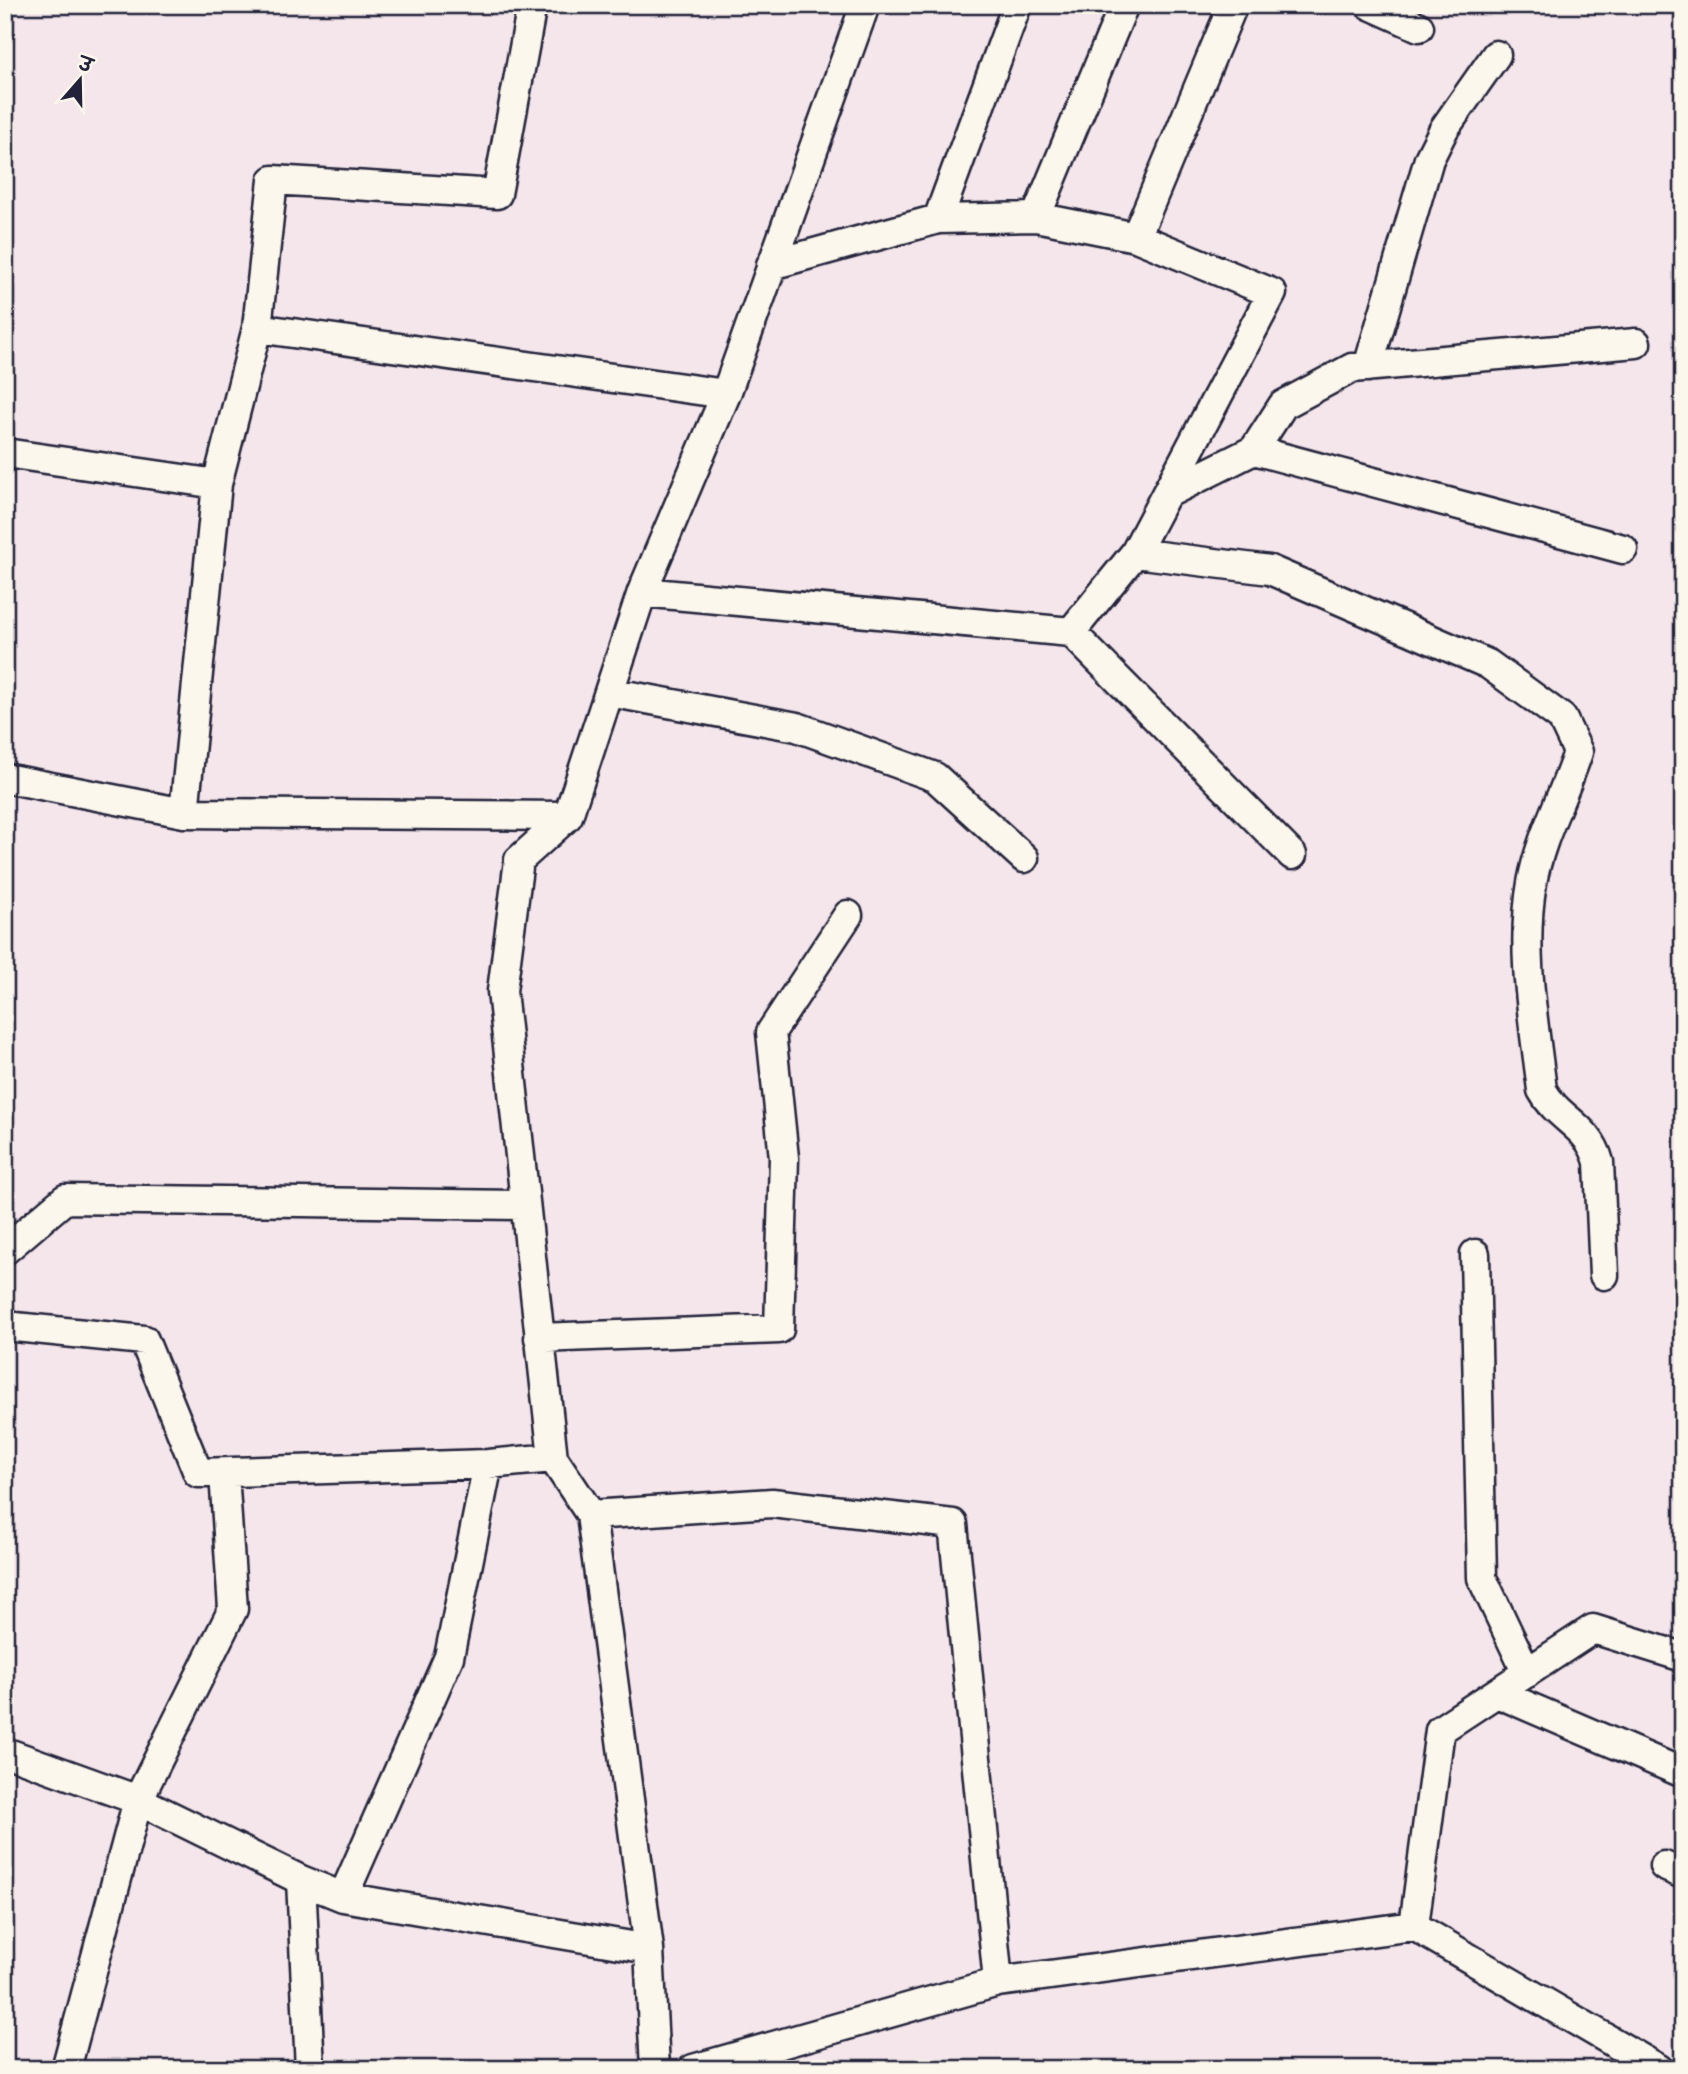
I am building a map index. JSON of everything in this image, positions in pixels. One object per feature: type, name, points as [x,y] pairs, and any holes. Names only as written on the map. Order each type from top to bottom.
[{"type":"street","points":[[184,813],[217,484],[257,328],[273,180],[497,194],[532,5]]},
{"type":"street","points":[[519,860],[568,816],[642,592],[726,394],[865,5]]},
{"type":"street","points":[[938,219],[1017,5]]},
{"type":"street","points":[[1036,217],[1124,5]]},
{"type":"street","points":[[1136,237],[1233,5]]},
{"type":"street","points":[[1370,5],[1419,27]]},
{"type":"street","points":[[1368,367],[1429,159],[1444,129],[1496,55]]},
{"type":"street","points":[[771,265],[938,219],[1036,217],[1136,237],[1272,293],[1135,553],[1071,632]]},
{"type":"street","points":[[257,328],[726,394]]},
{"type":"street","points":[[1166,494],[1254,450],[1283,405],[1352,368],[1636,343]]},
{"type":"street","points":[[1254,450],[1623,549]]},
{"type":"street","points":[[5,453],[217,484]]},
{"type":"street","points":[[1135,553],[1270,570],[1488,664],[1562,718],[1578,752],[1569,780],[1548,826],[1532,882],[1528,949],[1542,1090],[1548,1101],[1595,1146],[1600,1162],[1604,1275]]},
{"type":"street","points":[[642,592],[1071,632],[1292,855]]},
{"type":"street","points":[[609,692],[797,727],[935,777],[1024,858]]},
{"type":"street","points":[[5,778],[184,813],[568,816]]},
{"type":"street","points":[[503,815],[519,860],[502,991],[553,1458],[591,1516],[649,1949],[655,2069]]},
{"type":"street","points":[[539,1338],[779,1329],[784,1158],[771,1032],[848,915]]},
{"type":"street","points":[[5,1250],[65,1199],[524,1205]]},
{"type":"street","points":[[1475,1254],[1482,1578],[1527,1673]]},
{"type":"street","points":[[5,1326],[144,1340],[198,1473],[488,1464],[553,1458]]},
{"type":"street","points":[[343,1897],[449,1657],[488,1464]]},
{"type":"street","points":[[66,2069],[138,1800],[233,1609],[224,1473]]},
{"type":"street","points":[[591,1516],[772,1503],[953,1524],[998,1982]]},
{"type":"street","points":[[1414,1926],[1440,1730],[1593,1629],[1683,1657]]},
{"type":"street","points":[[1497,1693],[1683,1773]]},
{"type":"street","points":[[5,1752],[138,1800],[301,1880],[343,1897],[649,1949]]},
{"type":"street","points":[[301,1880],[310,2069]]},
{"type":"street","points":[[693,2069],[998,1982],[1414,1926],[1659,2069]]}]
